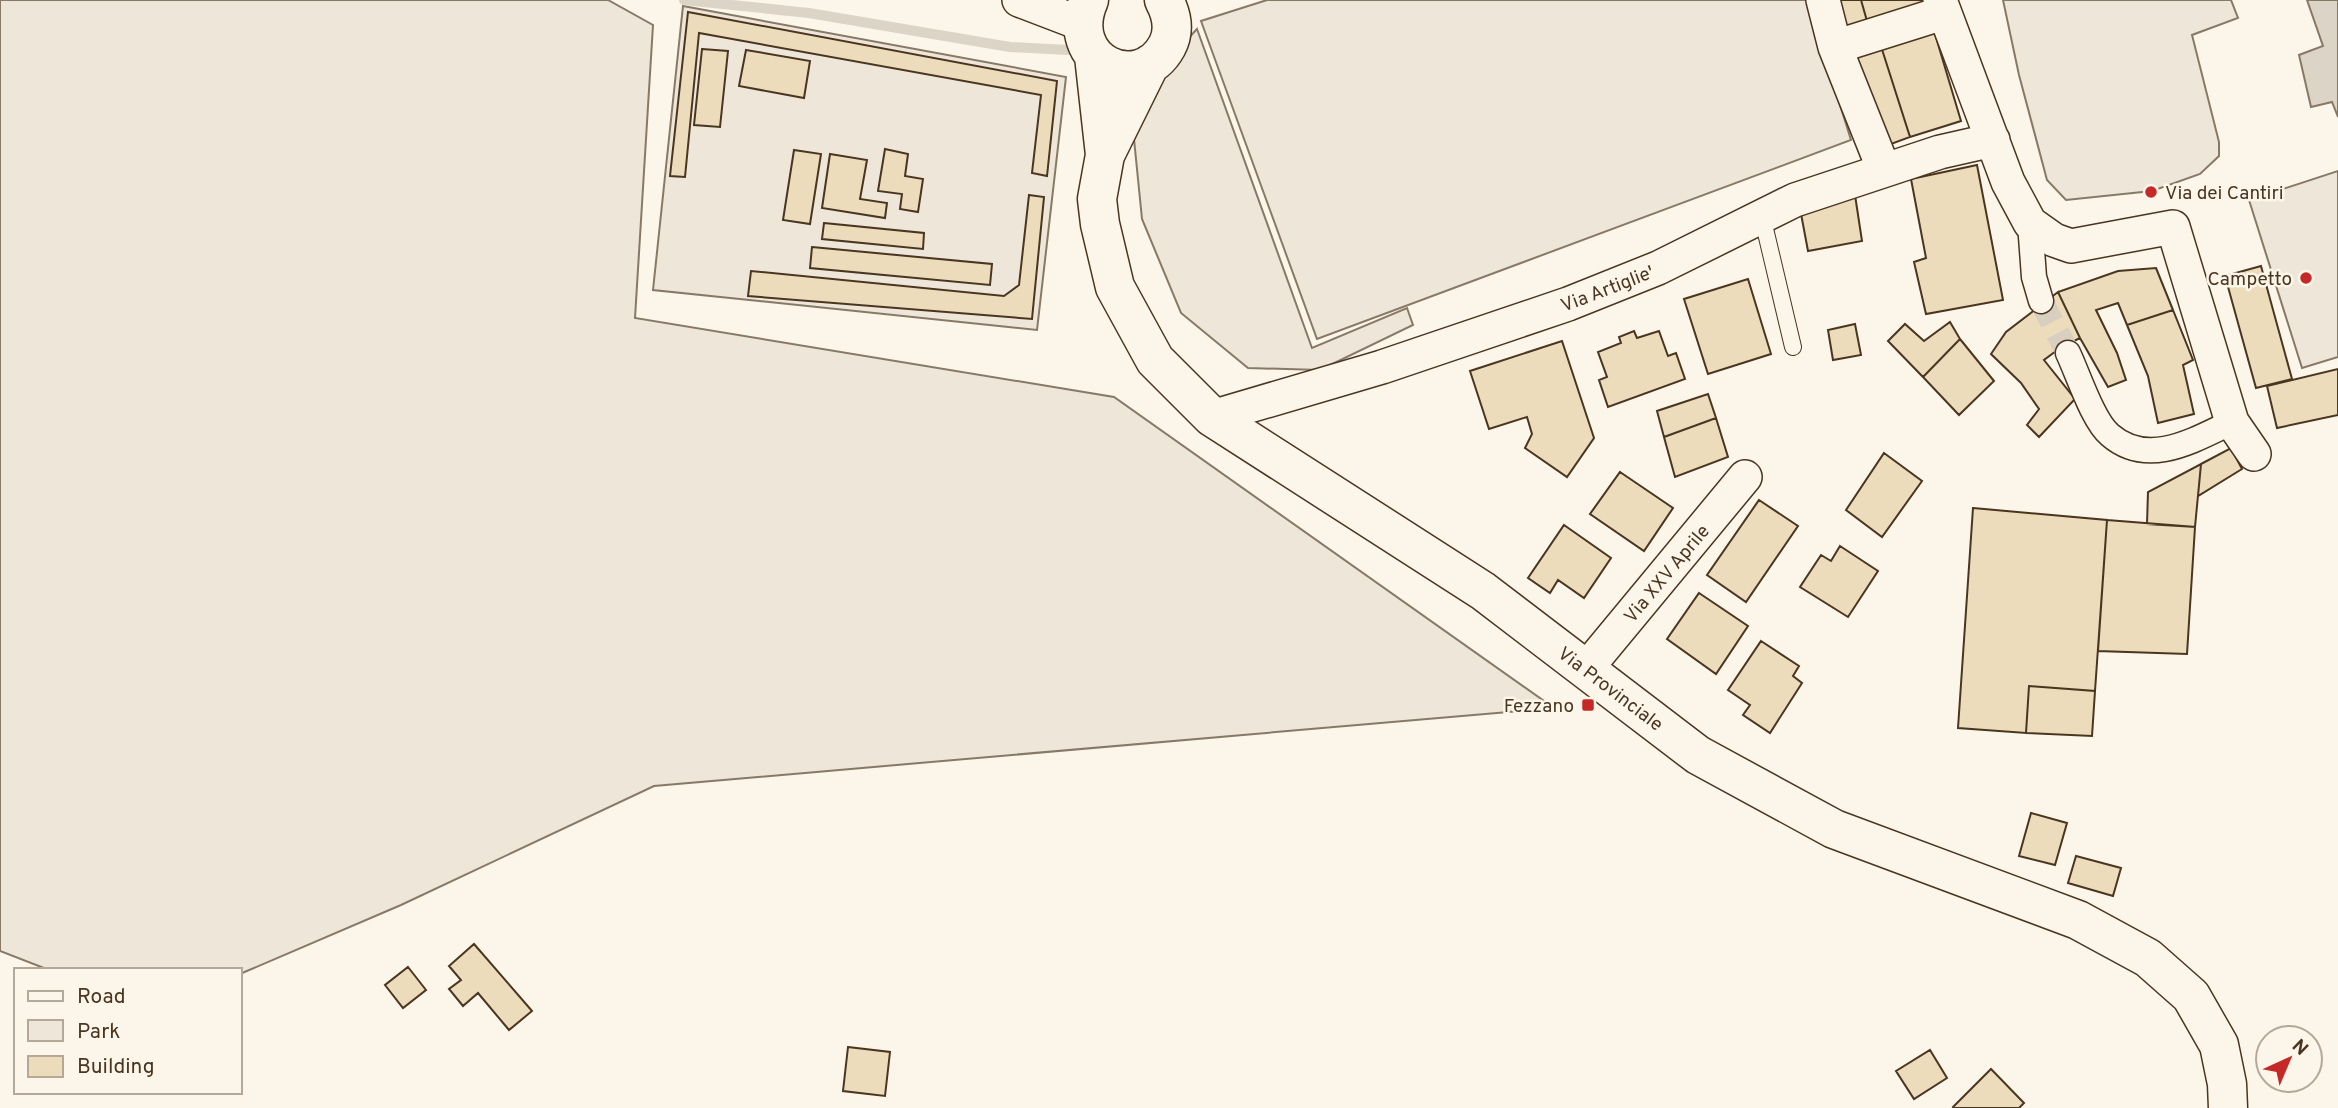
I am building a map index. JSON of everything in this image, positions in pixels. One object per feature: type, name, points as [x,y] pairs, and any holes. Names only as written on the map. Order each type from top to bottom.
[{"type":"main road","points":[[1088,27],[1107,65],[1121,70],[1136,69],[1150,64],[1161,55],[1169,43],[1172,29],[1171,5]]},
{"type":"main road","points":[[1088,27],[1105,155]]},
{"type":"main road","points":[[1105,155],[1150,64]]},
{"type":"main road","name":"Via Provinciale","points":[[1105,155],[1097,199],[1115,287],[1155,360],[1212,417],[1483,591],[1698,755],[1834,829],[2078,920],[2148,958],[2190,996],[2219,1045],[2227,1084],[2228,1108]]},
{"type":"street","points":[[1018,0],[1088,27]]},
{"type":"street","points":[[1823,0],[1835,47],[1884,170]]},
{"type":"street","points":[[1835,47],[1941,6],[2008,182],[2030,223],[2034,277],[2042,301]]},
{"type":"street","name":"Via Artiglie'","points":[[1212,417],[1382,367],[1568,304],[1658,268],[1795,200],[1940,152],[1993,140]]},
{"type":"street","points":[[2030,223],[2054,240],[2071,246],[2173,227],[2232,422],[2254,454]]},
{"type":"street","points":[[2068,353],[2094,411],[2109,435],[2135,449],[2159,451],[2190,442],[2232,422]]},
{"type":"street","name":"Via XXV Aprile","points":[[1586,669],[1745,477]]},
{"type":"lane","points":[[1762,216],[1793,347]]},
{"type":"green space","points":[[0,0],[608,0],[653,25],[635,318],[1114,397],[1554,708],[654,786],[401,905],[242,973],[242,968],[44,968],[0,951]]},
{"type":"green space","points":[[1267,0],[1807,0],[1851,140],[1317,339],[1201,21]]},
{"type":"green space","points":[[2003,0],[2231,0],[2238,18],[2192,35],[2219,142],[2219,156],[2200,174],[2152,191],[2066,200],[2047,180],[2019,75]]},
{"type":"green space","points":[[683,6],[1066,77],[1037,330],[653,290]]},
{"type":"green space","points":[[1197,29],[1312,348],[1407,308],[1413,325],[1320,370],[1248,368],[1181,313],[1142,219],[1134,139],[1146,84]]},
{"type":"green space","name":"Campetto","points":[[2338,171],[2338,357],[2302,368],[2249,200]]},
{"type":"shaded area","points":[[2307,0],[2338,0],[2338,117],[2332,102],[2311,107],[2299,55],[2323,46]]},
{"type":"building","points":[[1838,0],[1861,0],[1867,21],[1847,30]]},
{"type":"building","points":[[1861,0],[1922,0],[1923,5],[1867,21]]},
{"type":"building","points":[[688,12],[1057,81],[1047,176],[1032,173],[1041,95],[699,33],[685,177],[670,176]]},
{"type":"building","points":[[1932,24],[1961,121],[1910,137],[1879,40]]},
{"type":"building","points":[[1879,40],[1910,137],[1883,147],[1854,48]]},
{"type":"building","points":[[702,49],[728,51],[720,127],[694,125]]},
{"type":"building","points":[[746,50],[810,61],[804,98],[739,86]]},
{"type":"building","points":[[885,149],[908,154],[905,176],[923,179],[918,212],[900,209],[902,194],[878,191]]},
{"type":"building","points":[[794,150],[821,154],[810,224],[783,220]]},
{"type":"building","points":[[830,154],[867,160],[860,199],[887,203],[885,218],[822,208]]},
{"type":"building","points":[[1977,165],[2003,300],[1926,314],[1914,262],[1926,258],[1911,179]]},
{"type":"building","points":[[1029,195],[1044,197],[1032,319],[748,296],[751,271],[1004,296],[1019,285]]},
{"type":"building","points":[[1855,195],[1862,241],[1808,251],[1799,203]]},
{"type":"building","points":[[824,223],[924,233],[923,249],[822,239]]},
{"type":"building","points":[[812,247],[992,264],[990,285],[810,268]]},
{"type":"building","points":[[2261,266],[2292,379],[2256,388],[2225,276]]},
{"type":"building","points":[[2156,268],[2173,310],[2127,325],[2118,303],[2096,310],[2117,353],[2126,380],[2108,387],[2058,292],[2118,271]]},
{"type":"building","points":[[1748,279],[1771,354],[1708,374],[1684,299]]},
{"type":"building","points":[[2058,292],[2080,338],[2044,360],[2075,399],[2039,437],[2027,425],[2039,409],[2021,383],[1991,354],[2006,332]]},
{"type":"building","points":[[2173,310],[2193,360],[2183,365],[2194,414],[2158,423],[2148,376],[2127,325]]},
{"type":"building","points":[[1950,322],[1960,339],[1923,377],[1888,341],[1905,324],[1924,341]]},
{"type":"building","points":[[1855,324],[1861,355],[1833,360],[1828,330]]},
{"type":"building","points":[[1634,331],[1637,338],[1659,331],[1668,356],[1676,353],[1685,379],[1608,407],[1599,380],[1607,377],[1598,352],[1621,343],[1619,337]]},
{"type":"building","points":[[1960,339],[1994,381],[1959,415],[1923,377]]},
{"type":"building","points":[[1562,341],[1594,438],[1567,477],[1525,448],[1532,434],[1527,417],[1489,429],[1470,371]]},
{"type":"building","points":[[2338,369],[2338,415],[2277,428],[2267,386]]},
{"type":"building","points":[[1708,394],[1716,418],[1664,437],[1657,411]]},
{"type":"building","points":[[1716,418],[1728,457],[1675,477],[1664,437]]},
{"type":"building","points":[[2231,448],[2242,469],[2198,496],[2201,464]]},
{"type":"building","points":[[1884,453],[1922,481],[1882,537],[1846,510]]},
{"type":"building","points":[[2201,464],[2195,527],[2147,524],[2148,492]]},
{"type":"building","points":[[1620,472],[1673,508],[1644,551],[1590,514]]},
{"type":"building","points":[[1759,500],[1798,526],[1746,602],[1707,575]]},
{"type":"building","points":[[1973,508],[2107,520],[2095,691],[2029,686],[2026,733],[1958,728]]},
{"type":"building","points":[[2107,520],[2195,527],[2187,654],[2098,651]]},
{"type":"building","points":[[1564,525],[1611,558],[1584,598],[1558,580],[1550,593],[1528,578]]},
{"type":"building","points":[[1840,546],[1878,571],[1848,617],[1800,587],[1821,555],[1831,561]]},
{"type":"building","points":[[1699,593],[1748,626],[1716,674],[1667,639]]},
{"type":"building","points":[[1761,641],[1799,666],[1793,676],[1802,683],[1770,733],[1743,715],[1750,705],[1728,690]]},
{"type":"building","points":[[2029,686],[2095,691],[2092,736],[2026,733]]},
{"type":"building","points":[[2031,813],[2067,823],[2055,865],[2019,856]]},
{"type":"building","points":[[2076,856],[2121,868],[2113,896],[2068,883]]},
{"type":"building","points":[[474,944],[532,1011],[509,1030],[478,993],[463,1006],[449,989],[461,980],[449,966]]},
{"type":"building","points":[[408,967],[426,990],[403,1008],[385,985]]},
{"type":"building","points":[[848,1047],[890,1052],[885,1096],[843,1091]]},
{"type":"building","points":[[1930,1050],[1947,1078],[1914,1099],[1896,1071]]},
{"type":"building","points":[[1991,1069],[2024,1103],[2019,1108],[1954,1108],[1953,1107]]},
{"type":"waterway","points":[[684,0],[809,13],[1010,47],[1069,50]]},
{"type":"tunnel","points":[[2041,301],[2068,353]]},
{"type":"place","name":"Via dei Cantiri","points":[[2151,192]]},
{"type":"place","name":"Campetto","points":[[2306,278]]},
{"type":"place","name":"Fezzano","points":[[1588,705]]}]
